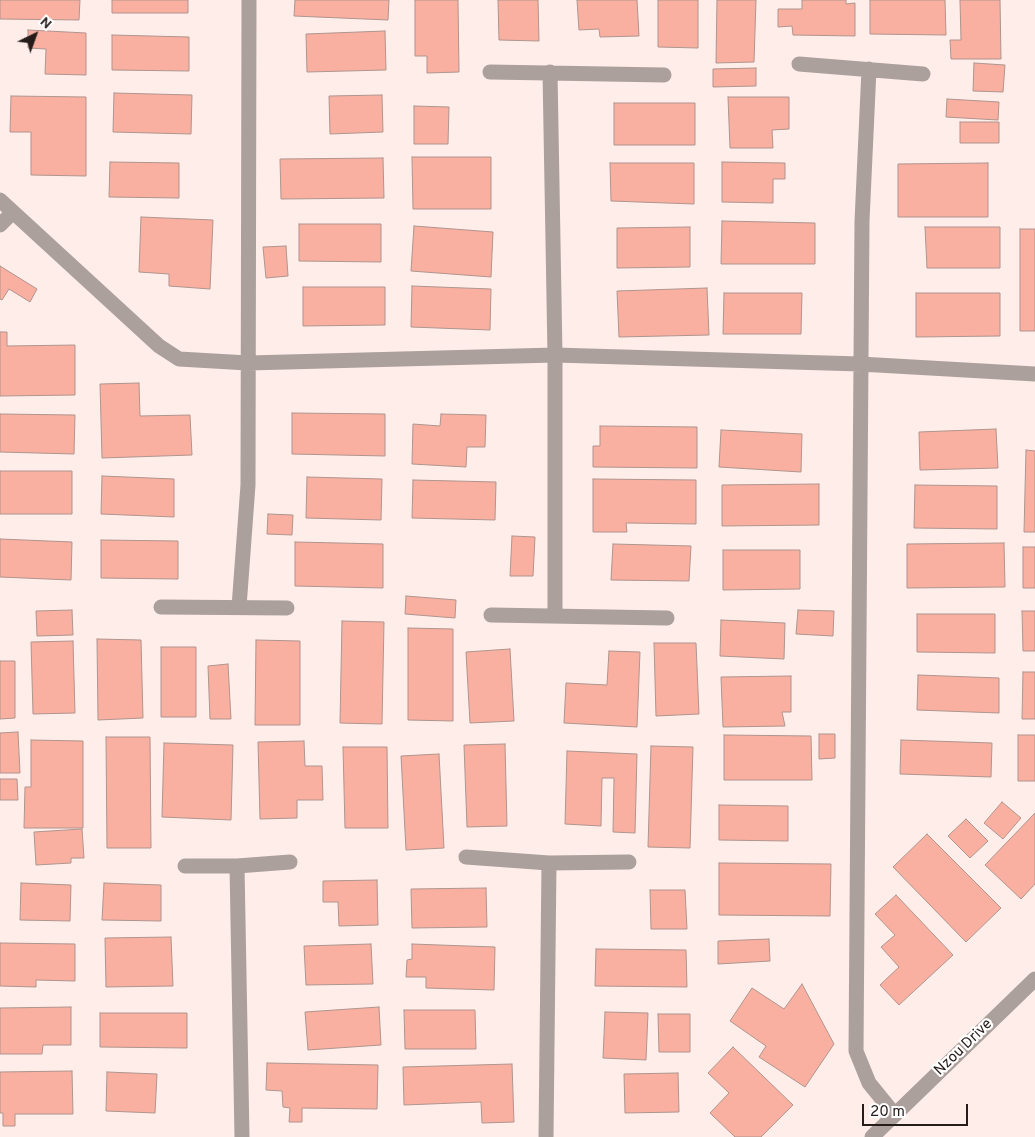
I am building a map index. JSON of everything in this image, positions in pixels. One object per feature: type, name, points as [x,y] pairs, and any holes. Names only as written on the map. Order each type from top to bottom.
[{"type":"street","points":[[239,607],[248,485],[249,0]]},
{"type":"street","points":[[799,64],[923,74]]},
{"type":"street","points":[[869,70],[862,221],[860,364],[856,1052],[869,1083],[895,1115]]},
{"type":"street","points":[[490,72],[664,74]]},
{"type":"street","points":[[550,72],[555,355],[555,615]]},
{"type":"street","points":[[0,200],[159,346],[179,359],[248,363],[555,355],[860,364],[1035,374]]},
{"type":"street","points":[[0,226],[13,212]]},
{"type":"street","points":[[160,606],[287,608]]},
{"type":"street","points":[[491,615],[666,618]]},
{"type":"street","points":[[466,857],[549,862],[629,862]]},
{"type":"street","points":[[185,866],[237,866],[290,862]]},
{"type":"street","points":[[546,1137],[549,862]]},
{"type":"street","points":[[237,866],[242,1137]]},
{"type":"street","name":"Nzou Drive","points":[[872,1137],[1035,979]]},
{"type":"building","points":[[0,0],[80,0],[79,20],[0,19]]},
{"type":"building","points":[[112,0],[188,0],[188,13],[112,13]]},
{"type":"building","points":[[295,0],[389,0],[388,20],[294,16]]},
{"type":"building","points":[[415,0],[458,0],[459,72],[427,73],[427,56],[415,56]]},
{"type":"building","points":[[498,0],[538,0],[539,41],[499,40]]},
{"type":"building","points":[[577,0],[637,0],[639,36],[600,37],[599,29],[579,30]]},
{"type":"building","points":[[658,0],[698,0],[698,48],[658,47]]},
{"type":"building","points":[[717,0],[756,0],[754,62],[716,63]]},
{"type":"building","points":[[802,0],[846,0],[846,4],[855,3],[855,36],[793,35],[792,26],[778,27],[778,9],[802,9]]},
{"type":"building","points":[[870,0],[945,0],[946,35],[870,34]]},
{"type":"building","points":[[960,0],[1000,0],[1001,59],[951,59],[950,40],[961,40]]},
{"type":"building","points":[[28,30],[86,33],[86,75],[45,74],[46,49],[28,48]]},
{"type":"building","points":[[385,31],[386,70],[307,72],[306,34]]},
{"type":"building","points":[[112,35],[189,37],[189,71],[112,70]]},
{"type":"building","points":[[974,63],[1005,65],[1003,92],[973,91]]},
{"type":"building","points":[[756,68],[756,86],[713,87],[713,69]]},
{"type":"building","points":[[114,93],[192,95],[191,134],[113,132]]},
{"type":"building","points":[[382,95],[383,132],[330,134],[329,96]]},
{"type":"building","points":[[11,96],[86,97],[86,176],[31,175],[31,132],[10,132]]},
{"type":"building","points":[[728,97],[789,97],[789,129],[772,130],[773,148],[730,148]]},
{"type":"building","points":[[947,99],[999,102],[998,120],[946,117]]},
{"type":"building","points":[[614,103],[695,103],[695,145],[614,145]]},
{"type":"building","points":[[414,106],[449,107],[448,144],[414,144]]},
{"type":"building","points":[[960,122],[999,122],[999,143],[960,143]]},
{"type":"building","points":[[412,157],[491,157],[491,209],[413,209]]},
{"type":"building","points":[[383,158],[384,198],[281,199],[280,159]]},
{"type":"building","points":[[110,162],[179,163],[179,198],[109,197]]},
{"type":"building","points":[[722,162],[785,163],[785,179],[773,179],[773,203],[722,202]]},
{"type":"building","points":[[610,163],[694,163],[694,204],[611,201]]},
{"type":"building","points":[[988,163],[988,217],[898,217],[898,164]]},
{"type":"building","points":[[141,217],[213,220],[210,289],[169,286],[169,274],[139,272]]},
{"type":"building","points":[[722,221],[815,223],[815,264],[721,264]]},
{"type":"building","points":[[299,224],[381,224],[381,262],[299,261]]},
{"type":"building","points":[[414,226],[493,232],[491,277],[411,271]]},
{"type":"building","points":[[690,227],[690,267],[617,268],[617,228]]},
{"type":"building","points":[[925,227],[1000,227],[1000,268],[927,268]]},
{"type":"building","points":[[1020,229],[1035,229],[1035,331],[1020,331]]},
{"type":"building","points":[[286,246],[288,276],[266,278],[263,247]]},
{"type":"building","points":[[0,266],[37,289],[30,302],[9,289],[2,300],[0,299]]},
{"type":"building","points":[[412,286],[491,289],[490,330],[411,327]]},
{"type":"building","points":[[303,287],[385,287],[385,325],[303,326]]},
{"type":"building","points":[[707,288],[709,335],[619,337],[617,291]]},
{"type":"building","points":[[724,293],[802,293],[801,334],[723,334]]},
{"type":"building","points":[[916,293],[1000,293],[1000,336],[916,337]]},
{"type":"building","points":[[0,332],[7,332],[7,346],[75,345],[75,395],[0,396]]},
{"type":"building","points":[[139,383],[140,416],[190,415],[192,455],[102,458],[100,384]]},
{"type":"building","points":[[292,413],[385,414],[385,456],[292,454]]},
{"type":"building","points":[[0,414],[75,415],[74,454],[0,452]]},
{"type":"building","points":[[441,414],[486,415],[485,447],[467,447],[466,467],[412,464],[413,424],[440,426]]},
{"type":"building","points":[[600,426],[697,427],[697,468],[593,467],[593,446],[600,446]]},
{"type":"building","points":[[996,429],[998,468],[920,470],[919,432]]},
{"type":"building","points":[[721,430],[802,434],[801,472],[719,467]]},
{"type":"building","points":[[1026,450],[1035,451],[1035,532],[1024,532]]},
{"type":"building","points":[[0,471],[72,471],[72,514],[0,514]]},
{"type":"building","points":[[102,476],[174,479],[174,517],[101,514]]},
{"type":"building","points":[[307,477],[382,479],[381,520],[306,518]]},
{"type":"building","points":[[593,479],[696,480],[696,524],[626,523],[627,532],[593,532]]},
{"type":"building","points":[[413,480],[496,482],[495,520],[412,518]]},
{"type":"building","points":[[819,484],[819,525],[722,526],[722,485]]},
{"type":"building","points":[[915,485],[997,486],[997,529],[914,528]]},
{"type":"building","points":[[268,514],[293,515],[292,535],[267,534]]},
{"type":"building","points":[[512,536],[535,537],[533,576],[510,576]]},
{"type":"building","points":[[0,539],[72,542],[71,580],[0,577]]},
{"type":"building","points":[[101,540],[178,541],[178,579],[101,578]]},
{"type":"building","points":[[295,542],[383,544],[383,588],[295,586]]},
{"type":"building","points":[[1004,543],[1005,587],[907,588],[907,544]]},
{"type":"building","points":[[613,544],[691,546],[689,581],[611,580]]},
{"type":"building","points":[[1023,547],[1035,547],[1035,588],[1023,588]]},
{"type":"building","points":[[723,550],[800,550],[800,589],[723,590]]},
{"type":"building","points":[[406,596],[456,600],[455,618],[405,614]]},
{"type":"building","points":[[72,610],[73,635],[37,636],[36,611]]},
{"type":"building","points":[[798,610],[834,611],[833,636],[796,634]]},
{"type":"building","points":[[1022,611],[1035,611],[1035,651],[1023,651]]},
{"type":"building","points":[[917,614],[995,614],[995,653],[917,652]]},
{"type":"building","points":[[721,620],[785,623],[784,659],[720,656]]},
{"type":"building","points":[[342,621],[384,622],[382,724],[340,723]]},
{"type":"building","points":[[408,628],[453,629],[453,721],[408,720]]},
{"type":"building","points":[[97,639],[141,640],[143,718],[98,720]]},
{"type":"building","points":[[256,640],[300,641],[300,725],[255,725]]},
{"type":"building","points":[[73,641],[75,713],[33,714],[31,642]]},
{"type":"building","points":[[654,643],[696,643],[699,714],[656,716]]},
{"type":"building","points":[[161,647],[196,647],[196,717],[161,717]]},
{"type":"building","points":[[510,649],[514,721],[470,723],[466,652]]},
{"type":"building","points":[[609,651],[640,652],[637,727],[564,723],[566,683],[607,685]]},
{"type":"building","points":[[0,661],[15,661],[15,718],[0,719]]},
{"type":"building","points":[[228,664],[231,719],[210,719],[208,666]]},
{"type":"building","points":[[1023,672],[1035,672],[1035,719],[1022,719]]},
{"type":"building","points":[[918,675],[999,678],[999,713],[917,710]]},
{"type":"building","points":[[791,676],[791,712],[782,712],[785,726],[723,727],[721,677]]},
{"type":"building","points":[[18,732],[20,773],[0,773],[0,733]]},
{"type":"building","points":[[819,734],[835,734],[835,758],[819,759]]},
{"type":"building","points":[[724,735],[811,736],[812,780],[724,780]]},
{"type":"building","points":[[1018,735],[1035,735],[1035,781],[1018,781]]},
{"type":"building","points":[[106,737],[150,737],[151,848],[107,848]]},
{"type":"building","points":[[31,740],[83,741],[83,828],[24,828],[25,787],[31,787]]},
{"type":"building","points":[[901,740],[992,743],[991,777],[900,774]]},
{"type":"building","points":[[304,741],[305,766],[322,766],[323,800],[297,800],[297,818],[260,819],[258,742]]},
{"type":"building","points":[[164,743],[233,745],[231,820],[162,817]]},
{"type":"building","points":[[505,744],[507,826],[467,827],[464,745]]},
{"type":"building","points":[[651,746],[693,747],[690,848],[648,847]]},
{"type":"building","points":[[343,747],[387,747],[388,828],[345,828]]},
{"type":"building","points":[[567,751],[637,754],[635,833],[613,832],[614,778],[602,778],[601,826],[565,824]]},
{"type":"building","points":[[439,754],[444,848],[406,850],[401,756]]},
{"type":"building","points":[[0,779],[17,779],[18,800],[0,800]]},
{"type":"building","points":[[1002,802],[1021,818],[1003,839],[984,823]]},
{"type":"building","points":[[719,805],[788,806],[788,841],[719,840]]},
{"type":"building","points":[[1035,813],[1035,884],[1021,899],[985,865]]},
{"type":"building","points":[[966,819],[988,841],[970,858],[948,836]]},
{"type":"building","points":[[82,829],[84,858],[71,858],[71,863],[36,865],[34,832]]},
{"type":"building","points":[[927,834],[1001,908],[966,942],[893,867]]},
{"type":"building","points":[[719,863],[831,864],[830,916],[719,915]]},
{"type":"building","points":[[377,880],[378,925],[339,926],[338,902],[323,902],[323,881]]},
{"type":"building","points":[[21,883],[71,885],[70,921],[20,920]]},
{"type":"building","points":[[104,883],[161,885],[161,921],[102,920]]},
{"type":"building","points":[[486,888],[487,927],[412,928],[411,889]]},
{"type":"building","points":[[650,890],[685,890],[687,929],[651,929]]},
{"type":"building","points":[[896,895],[953,955],[899,1005],[880,985],[899,967],[881,947],[895,935],[875,914]]},
{"type":"building","points":[[171,937],[173,986],[106,987],[105,938]]},
{"type":"building","points":[[769,939],[770,961],[718,964],[718,941]]},
{"type":"building","points":[[0,943],[75,944],[75,981],[36,980],[36,987],[0,986]]},
{"type":"building","points":[[371,944],[373,984],[306,985],[304,946]]},
{"type":"building","points":[[412,944],[495,947],[494,990],[426,988],[426,977],[406,977],[407,960],[412,959]]},
{"type":"building","points":[[596,949],[686,950],[687,987],[595,986]]},
{"type":"building","points":[[802,984],[834,1044],[805,1087],[759,1057],[766,1046],[730,1021],[752,988],[784,1009]]},
{"type":"building","points":[[71,1007],[71,1045],[43,1045],[42,1054],[0,1054],[0,1008]]},
{"type":"building","points":[[379,1007],[381,1045],[308,1050],[305,1012]]},
{"type":"building","points":[[404,1010],[475,1010],[476,1049],[405,1049]]},
{"type":"building","points":[[605,1012],[648,1013],[646,1060],[603,1058]]},
{"type":"building","points":[[100,1013],[187,1013],[187,1048],[100,1047]]},
{"type":"building","points":[[658,1014],[690,1014],[690,1052],[659,1052]]},
{"type":"building","points":[[733,1047],[793,1105],[761,1137],[735,1137],[710,1113],[729,1093],[708,1073]]},
{"type":"building","points":[[267,1063],[378,1065],[377,1109],[302,1108],[302,1122],[289,1122],[290,1108],[283,1107],[282,1091],[266,1090]]},
{"type":"building","points":[[512,1064],[514,1122],[482,1123],[481,1102],[404,1105],[403,1067]]},
{"type":"building","points":[[72,1071],[73,1114],[15,1114],[15,1126],[3,1126],[3,1113],[0,1113],[0,1072]]},
{"type":"building","points":[[107,1072],[157,1074],[155,1113],[106,1111]]},
{"type":"building","points":[[678,1073],[679,1112],[625,1113],[624,1074]]}]
